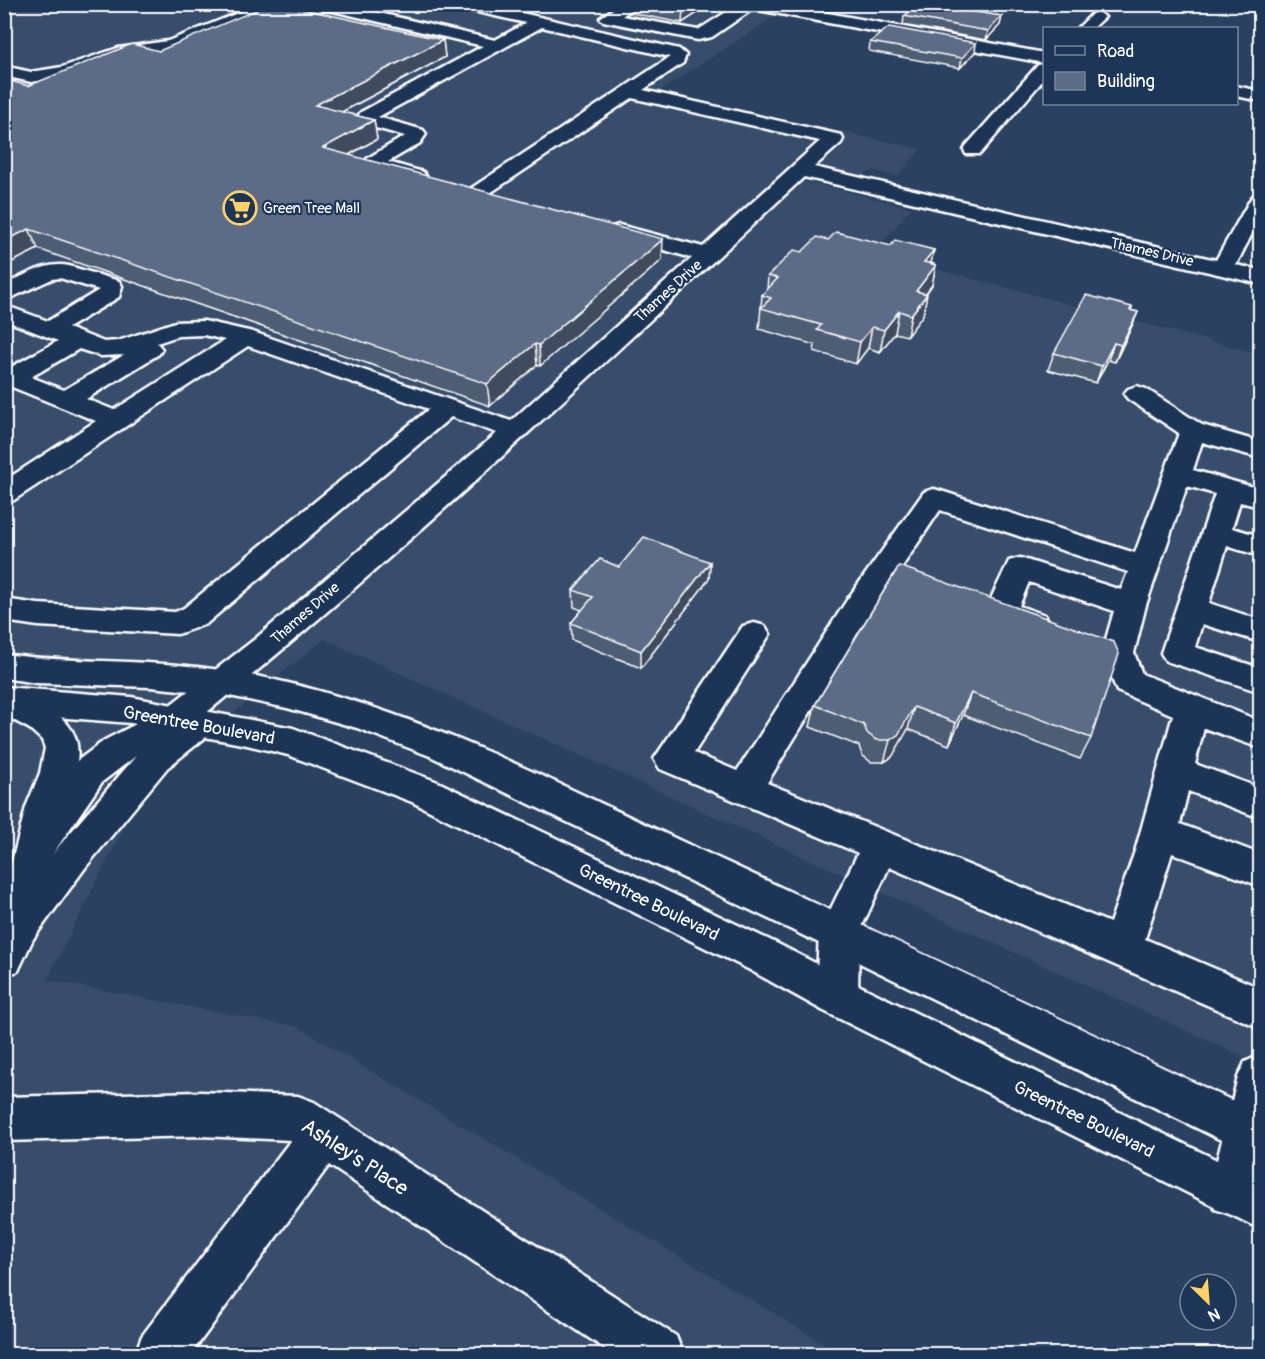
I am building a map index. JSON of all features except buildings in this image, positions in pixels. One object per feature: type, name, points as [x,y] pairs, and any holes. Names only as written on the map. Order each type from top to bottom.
[{"type":"street","points":[[240,4],[263,7]]},
{"type":"street","points":[[460,4],[538,23],[665,49],[678,55],[677,60],[477,193]]},
{"type":"street","points":[[632,4],[608,18],[698,35],[706,34],[747,7]]},
{"type":"street","points":[[4,70],[31,77],[65,72],[124,51],[171,45],[263,7]]},
{"type":"street","points":[[719,8],[747,7],[1043,58]]},
{"type":"street","points":[[314,8],[389,28],[411,26],[497,45]]},
{"type":"street","points":[[436,182],[376,164],[377,160],[414,139],[417,134],[371,121],[367,116],[538,23]]},
{"type":"street","points":[[973,150],[1043,70]]},
{"type":"street","points":[[634,89],[632,93],[636,96],[834,139],[800,170]]},
{"type":"street","points":[[1238,91],[1260,96]]},
{"type":"street","name":"Thames Drive","points":[[189,720],[220,682],[266,647],[516,431],[800,170],[1260,277]]},
{"type":"street","points":[[457,187],[500,199]]},
{"type":"street","points":[[1223,268],[1260,200]]},
{"type":"street","points":[[603,227],[707,255]]},
{"type":"street","points":[[4,294],[47,273],[61,271],[111,286],[111,292],[51,329]]},
{"type":"street","points":[[4,312],[101,349],[121,348],[160,333],[183,329],[204,328],[245,337],[516,431]]},
{"type":"street","points":[[66,400],[183,329]]},
{"type":"street","points":[[4,494],[245,337]]},
{"type":"street","points":[[8,380],[77,339]]},
{"type":"street","points":[[8,380],[116,420]]},
{"type":"street","points":[[1137,394],[1193,431],[1260,450]]},
{"type":"street","points":[[4,610],[38,615],[178,623],[195,616],[447,407]]},
{"type":"street","points":[[1193,431],[1131,605],[1107,649],[1129,682],[1260,735]]},
{"type":"street","points":[[1178,475],[1260,498]]},
{"type":"street","points":[[1230,490],[1178,653],[1260,680]]},
{"type":"street","points":[[745,789],[858,608],[934,498],[1145,567]]},
{"type":"street","points":[[1216,533],[1260,546]]},
{"type":"street","points":[[1064,634],[1001,611],[1020,568],[1131,605]]},
{"type":"street","points":[[1192,609],[1260,631]]},
{"type":"street","points":[[754,634],[672,759],[1260,1008]]},
{"type":"street","name":"Greentree Boulevard","points":[[5,689],[37,671],[150,675],[220,682],[287,694],[366,718],[442,746],[840,933],[1255,1134]]},
{"type":"street","points":[[5,689],[56,733],[62,748],[58,773],[44,807],[36,847],[9,949]]},
{"type":"street","name":"Greentree Boulevard","points":[[5,689],[189,720],[293,742],[425,792],[764,957],[837,996],[1246,1199]]},
{"type":"street","points":[[1113,944],[1122,947],[1159,832],[1192,709]]},
{"type":"street","points":[[36,847],[89,772],[117,750],[189,720]]},
{"type":"street","points":[[9,949],[72,857],[154,758],[189,720]]},
{"type":"street","points":[[1175,771],[1260,803]]},
{"type":"street","points":[[1159,832],[1260,870]]},
{"type":"street","points":[[837,996],[840,933],[880,846]]},
{"type":"street","points":[[1246,1199],[1260,1077]]},
{"type":"street","name":"Ashley's Place","points":[[4,1119],[200,1114],[298,1118],[658,1354]]},
{"type":"street","points":[[160,1354],[323,1135]]},
{"type":"shaded area","points":[[5,5],[792,5],[658,92],[921,149],[897,176],[874,171],[866,173],[861,178],[803,181],[911,208],[874,253],[1260,354],[1260,1064],[324,639],[145,785],[47,980],[298,1027],[841,1354],[5,1354]]},
{"type":"place","name":"Green Tree Mall","points":[[240,208]]}]
